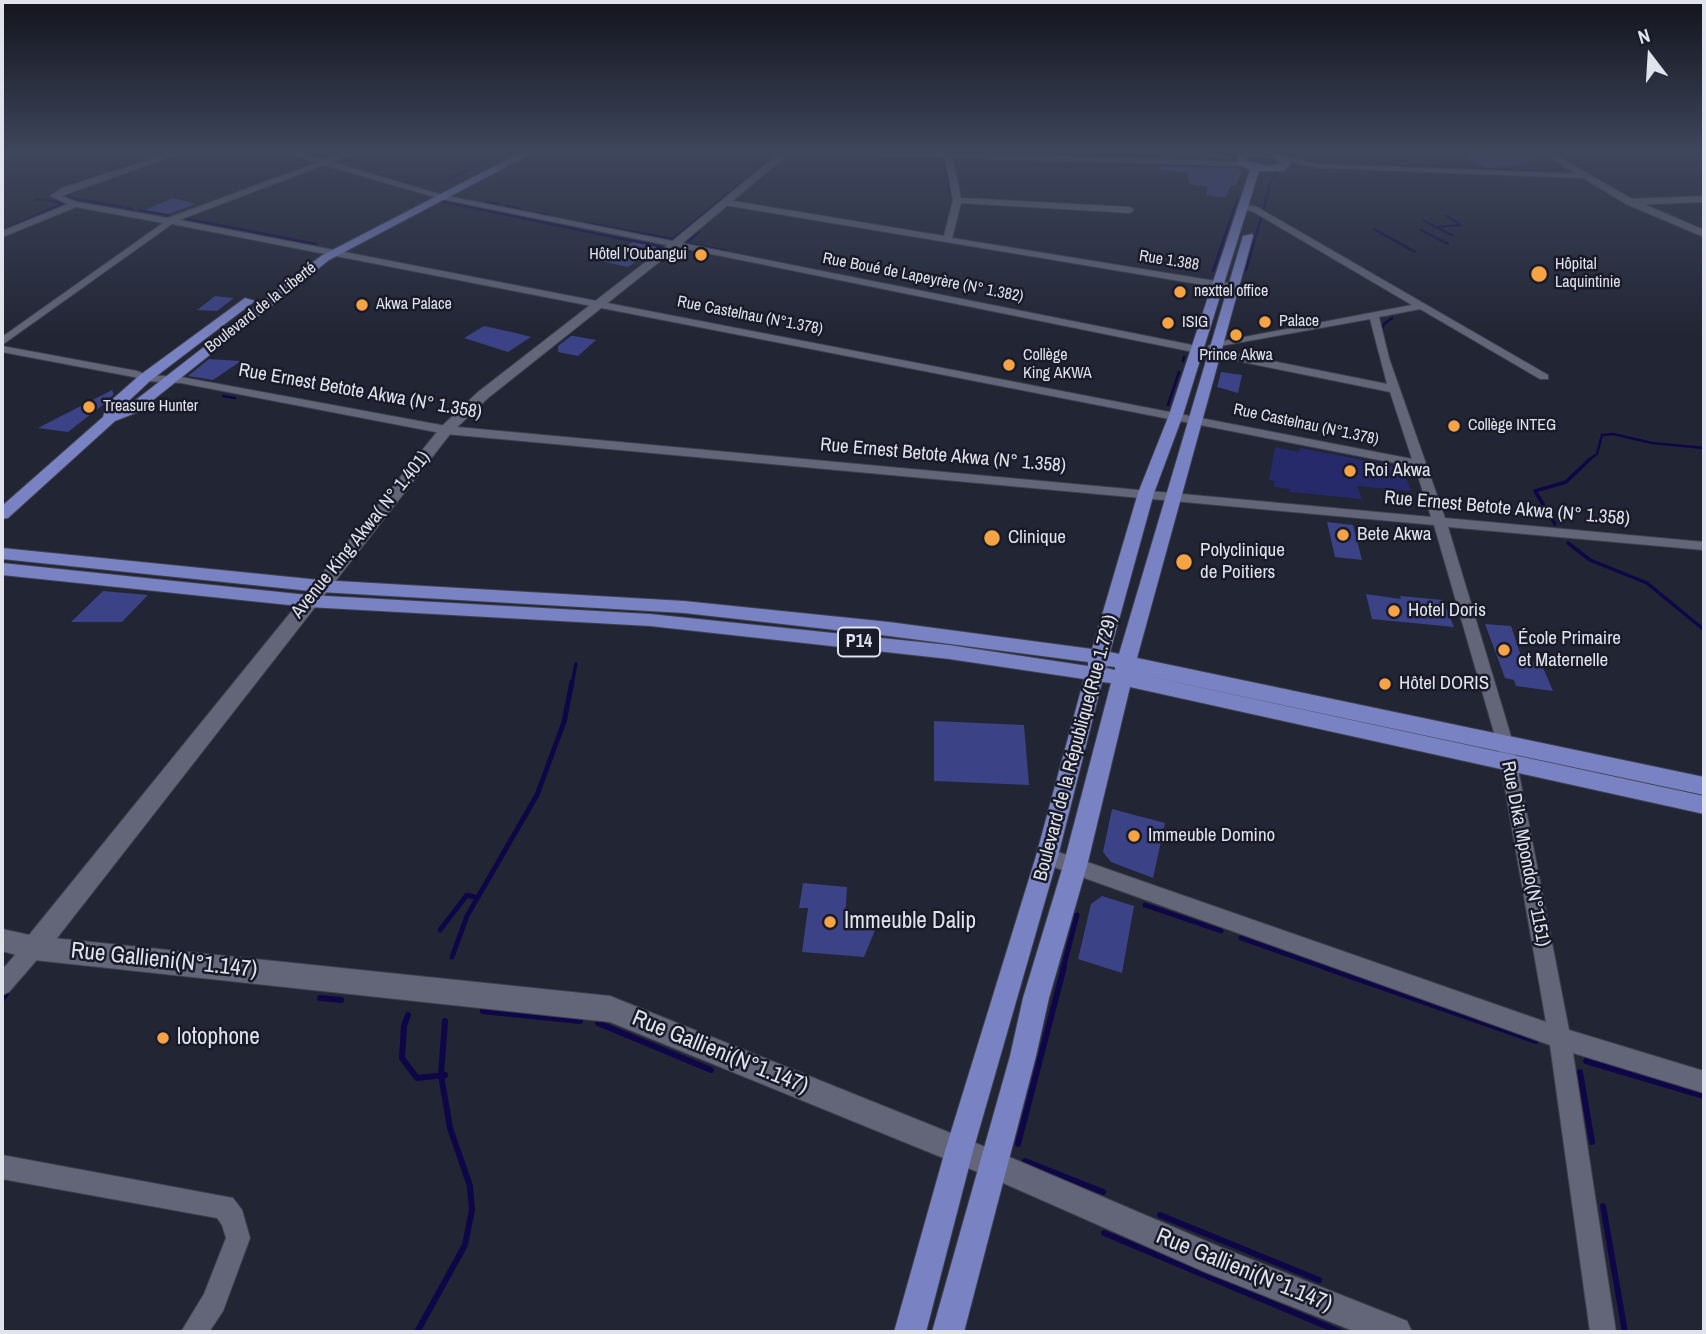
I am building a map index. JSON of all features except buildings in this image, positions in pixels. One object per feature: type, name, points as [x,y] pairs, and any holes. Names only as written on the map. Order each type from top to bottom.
[{"type":"main road","name":"Boulevard de la Liberté","points":[[110,418],[112,407],[145,375],[321,249],[396,213]]},
{"type":"main road","name":"Boulevard de la Liberté","points":[[2,514],[110,418],[133,409],[174,379],[335,252],[403,213]]},
{"type":"main road","name":"Boulevard de la République(Rue 1.729)","points":[[948,1332],[1036,998],[1075,866],[1124,670],[1217,350],[1226,286],[1247,213]]},
{"type":"main road","name":"Boulevard de la République(Rue 1.729)","points":[[909,1332],[1047,856],[1069,765],[1146,493],[1175,415],[1196,346],[1226,286]]},
{"type":"main road","name":"P14","points":[[2,552],[314,594]]},
{"type":"main road","name":"P14","points":[[2,569],[650,620],[1098,665],[1505,743],[1704,786]]},
{"type":"main road","name":"P14","points":[[1124,670],[1508,763],[1704,805]]},
{"type":"street","points":[[2,234],[52,213]]},
{"type":"street","name":"Rue Castelnau (N°1.378)","points":[[131,213],[1418,464]]},
{"type":"street","points":[[2,342],[172,220],[190,213]]},
{"type":"street","name":"Rue Boué de Lapeyrère (N° 1.382)","points":[[524,213],[1217,350],[1394,389]]},
{"type":"street","name":"Avenue King Akwa( N° 1.401)","points":[[2,985],[446,430],[483,395],[713,213]]},
{"type":"street","name":"Rue 1.388","points":[[790,213],[1226,286]]},
{"type":"street","points":[[947,241],[954,213]]},
{"type":"street","points":[[1257,213],[1544,377]]},
{"type":"street","points":[[1656,213],[1704,234]]},
{"type":"street","points":[[1217,350],[1420,306]]},
{"type":"street","name":"Rue Dika Mpondo(N°1151)","points":[[1374,316],[1394,389],[1440,523],[1505,743],[1560,1038],[1603,1332]]},
{"type":"street","name":"Rue Ernest Betote Akwa (N° 1.358)","points":[[2,349],[446,430],[1704,546]]},
{"type":"street","points":[[1047,856],[1560,1038],[1704,1082]]},
{"type":"street","name":"Rue Gallieni(N°1.147)","points":[[2,940],[34,948],[610,1009],[993,1164],[1216,1261],[1396,1332]]},
{"type":"street","points":[[2,1167],[224,1208],[233,1219],[237,1238],[214,1302],[194,1332]]},
{"type":"shaded area","points":[[1275,447],[1299,452],[1300,448],[1394,466],[1404,471],[1411,491],[1357,486],[1362,499],[1290,492],[1290,489],[1274,487],[1274,481],[1269,480]]},
{"type":"waterway","points":[[2,231],[41,213]]},
{"type":"waterway","points":[[159,213],[169,215]]},
{"type":"waterway","points":[[499,213],[661,247],[644,261]]},
{"type":"waterway","points":[[539,213],[547,215]]},
{"type":"waterway","points":[[585,223],[673,239],[705,213]]},
{"type":"waterway","points":[[1213,271],[1233,213]]},
{"type":"waterway","points":[[1268,213],[1273,216]]},
{"type":"waterway","points":[[186,216],[183,218],[316,244]]},
{"type":"waterway","points":[[1437,227],[1461,225],[1447,216]]},
{"type":"waterway","points":[[1246,270],[1261,218]]},
{"type":"waterway","points":[[1424,221],[1452,235]]},
{"type":"waterway","points":[[1374,229],[1415,252]]},
{"type":"waterway","points":[[1421,230],[1448,244]]},
{"type":"waterway","points":[[699,232],[686,243],[726,251]]},
{"type":"waterway","points":[[679,249],[690,251]]},
{"type":"waterway","points":[[1381,331],[1384,324],[1392,318]]},
{"type":"waterway","points":[[1183,361],[1184,357]]},
{"type":"waterway","points":[[1168,405],[1179,372]]},
{"type":"waterway","points":[[223,396],[235,398]]},
{"type":"waterway","points":[[1587,461],[1597,454],[1602,435],[1613,434],[1652,443],[1704,448]]},
{"type":"waterway","points":[[1555,524],[1535,491],[1566,482],[1590,459]]},
{"type":"waterway","points":[[1568,543],[1590,560],[1647,583],[1703,629]]},
{"type":"waterway","points":[[572,683],[576,664]]},
{"type":"waterway","points":[[452,957],[467,916],[537,795],[564,722],[572,682]]},
{"type":"waterway","points":[[440,930],[467,895],[477,898]]},
{"type":"waterway","points":[[1145,905],[1221,931]]},
{"type":"waterway","points":[[1063,969],[1077,915]]},
{"type":"waterway","points":[[1241,938],[1329,969]]},
{"type":"waterway","points":[[1018,1144],[1064,967]]},
{"type":"waterway","points":[[1324,967],[1536,1041]]},
{"type":"waterway","points":[[2,999],[6,994]]},
{"type":"waterway","points":[[320,998],[341,1000]]},
{"type":"waterway","points":[[483,1011],[580,1021]]},
{"type":"waterway","points":[[408,1015],[404,1026],[402,1058],[417,1078],[441,1075]]},
{"type":"waterway","points":[[441,1075],[445,1021]]},
{"type":"waterway","points":[[598,1023],[711,1070]]},
{"type":"waterway","points":[[1586,1061],[1704,1096]]},
{"type":"waterway","points":[[1580,1072],[1592,1142]]},
{"type":"waterway","points":[[417,1332],[465,1245],[472,1210],[470,1186],[450,1128],[441,1075]]},
{"type":"waterway","points":[[1025,1161],[1103,1192]]},
{"type":"waterway","points":[[1603,1206],[1625,1332]]},
{"type":"waterway","points":[[1160,1215],[1319,1280]]},
{"type":"waterway","points":[[1104,1233],[1340,1332]]},
{"type":"place","name":"Hôtel l’Oubangui","points":[[701,255]]},
{"type":"place","name":"Hôpital Laquintinie","points":[[1539,274]]},
{"type":"place","name":"nexttel office","points":[[1180,292]]},
{"type":"place","name":"Akwa Palace","points":[[362,305]]},
{"type":"place","name":"Palace","points":[[1265,322]]},
{"type":"place","name":"ISIG","points":[[1168,323]]},
{"type":"place","name":"Prince Akwa","points":[[1236,335]]},
{"type":"place","name":"Collège King AKWA","points":[[1009,365]]},
{"type":"place","name":"Treasure Hunter","points":[[89,407]]},
{"type":"place","name":"Collège INTEG","points":[[1454,426]]},
{"type":"place","name":"Roi Akwa","points":[[1350,471]]},
{"type":"place","name":"Bete Akwa","points":[[1343,535]]},
{"type":"place","name":"Clinique","points":[[992,538]]},
{"type":"place","name":"Polyclinique de Poitiers","points":[[1184,562]]},
{"type":"place","name":"Hotel Doris","points":[[1394,611]]},
{"type":"place","name":"École Primaire et Maternelle","points":[[1504,650]]},
{"type":"place","name":"Hôtel DORIS","points":[[1385,684]]},
{"type":"place","name":"Immeuble Domino","points":[[1134,836]]},
{"type":"place","name":"Immeuble Dalip","points":[[830,922]]},
{"type":"place","name":"lotophone","points":[[163,1038]]}]
